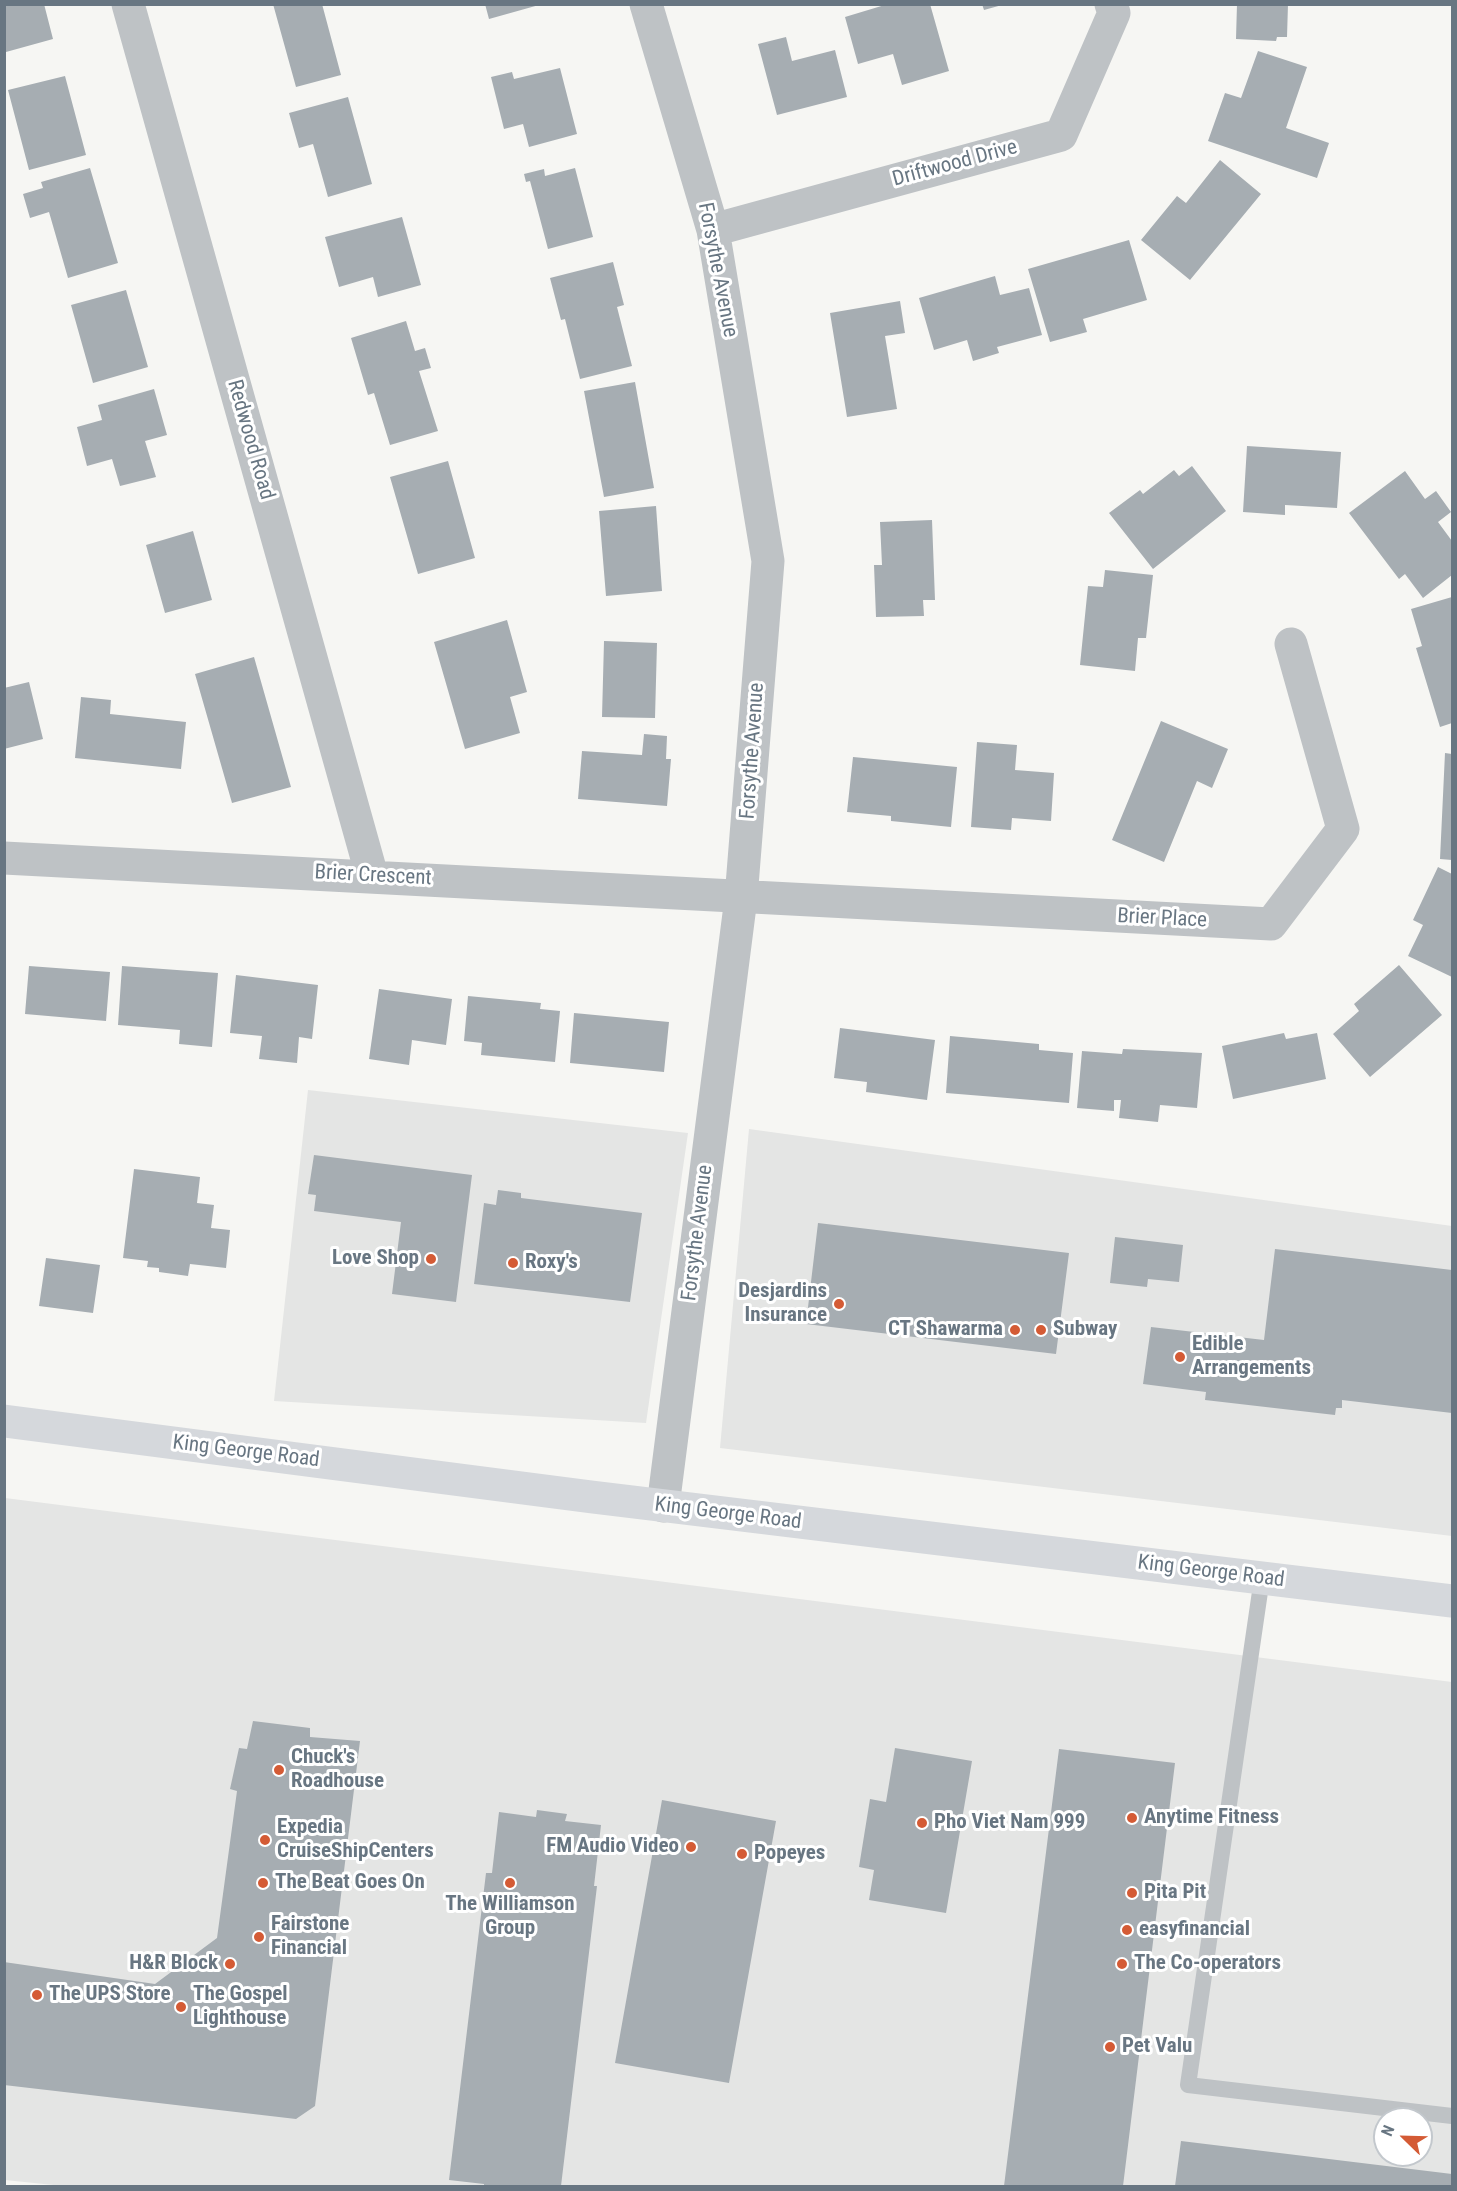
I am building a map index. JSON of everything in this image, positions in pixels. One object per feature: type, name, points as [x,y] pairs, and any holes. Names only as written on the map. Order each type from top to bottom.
[{"type":"main road","name":"King George Road","points":[[4,1421],[663,1506],[1452,1601]]},
{"type":"street","name":"Redwood Road","points":[[128,4],[372,876]]},
{"type":"street","name":"Forsythe Avenue","points":[[646,4],[713,230],[768,561],[741,898],[663,1506]]},
{"type":"street","name":"Driftwood Drive","points":[[713,230],[1061,135],[1114,13],[1111,4]]},
{"type":"street","name":"Brier Place","points":[[741,898],[1271,924],[1342,829],[1291,644]]},
{"type":"street","name":"Brier Crescent","points":[[4,858],[372,876],[741,898]]},
{"type":"lane","points":[[1262,1578],[1188,2085],[1452,2116]]},
{"type":"shaded area","points":[[308,1090],[688,1133],[646,1423],[274,1401]]},
{"type":"shaded area","points":[[749,1129],[1452,1226],[1452,1536],[720,1448]]},
{"type":"shaded area","points":[[5,1498],[1452,1682],[1452,2186],[63,2186],[5,2180]]},
{"type":"building","points":[[4,4],[44,4],[53,39],[6,52]]},
{"type":"building","points":[[273,4],[322,4],[341,75],[296,87]]},
{"type":"building","points":[[485,4],[539,4],[539,5],[489,19]]},
{"type":"building","points":[[888,4],[930,4],[949,71],[902,85],[893,54],[858,64],[845,17]]},
{"type":"building","points":[[982,4],[1002,4],[1002,5],[984,10]]},
{"type":"building","points":[[1237,4],[1288,4],[1287,37],[1277,37],[1276,41],[1236,39]]},
{"type":"building","points":[[786,37],[792,61],[835,50],[847,97],[777,115],[758,44]]},
{"type":"building","points":[[1258,51],[1307,67],[1286,128],[1329,143],[1317,178],[1208,141],[1225,93],[1241,98]]},
{"type":"building","points":[[560,68],[577,134],[529,147],[523,124],[504,129],[491,77],[512,72],[514,79]]},
{"type":"building","points":[[65,76],[86,155],[29,170],[8,90]]},
{"type":"building","points":[[348,97],[372,184],[328,197],[313,144],[299,148],[289,113]]},
{"type":"building","points":[[1220,160],[1261,194],[1190,280],[1141,240],[1177,196],[1186,203]]},
{"type":"building","points":[[90,168],[118,263],[68,278],[49,212],[30,218],[23,194],[43,188],[41,182]]},
{"type":"building","points":[[575,168],[593,237],[548,249],[530,181],[526,182],[524,174],[544,169],[545,176]]},
{"type":"building","points":[[402,217],[421,285],[378,297],[373,277],[339,287],[325,237]]},
{"type":"building","points":[[1129,240],[1147,300],[1083,319],[1087,332],[1050,342],[1028,269]]},
{"type":"building","points":[[613,262],[624,305],[617,307],[632,366],[580,379],[565,319],[561,320],[550,278]]},
{"type":"building","points":[[995,276],[1000,295],[1029,288],[1042,335],[997,347],[999,353],[973,361],[967,340],[934,350],[919,298]]},
{"type":"building","points":[[126,290],[148,367],[93,383],[71,305]]},
{"type":"building","points":[[900,301],[905,333],[885,336],[897,409],[847,417],[830,313]]},
{"type":"building","points":[[406,321],[415,351],[425,348],[431,368],[419,371],[438,431],[390,445],[374,393],[368,395],[351,338]]},
{"type":"building","points":[[635,382],[654,488],[604,497],[584,391]]},
{"type":"building","points":[[154,389],[167,435],[145,441],[156,477],[120,486],[112,459],[87,466],[77,427],[102,420],[98,405]]},
{"type":"building","points":[[1247,446],[1341,452],[1337,508],[1285,505],[1285,515],[1243,512]]},
{"type":"building","points":[[448,461],[475,558],[418,574],[390,477]]},
{"type":"building","points":[[1192,466],[1226,511],[1153,569],[1109,513],[1140,490],[1143,494],[1174,470],[1179,476]]},
{"type":"building","points":[[1405,471],[1425,499],[1436,491],[1451,512],[1438,522],[1452,541],[1452,575],[1423,598],[1405,574],[1399,579],[1349,513]]},
{"type":"building","points":[[656,506],[662,591],[606,596],[599,511]]},
{"type":"building","points":[[932,520],[935,600],[923,600],[924,616],[876,617],[874,565],[882,565],[880,522]]},
{"type":"building","points":[[193,531],[212,600],[165,613],[146,545]]},
{"type":"building","points":[[1105,570],[1153,575],[1146,638],[1138,638],[1135,671],[1080,665],[1088,586],[1103,587]]},
{"type":"building","points":[[1452,597],[1452,723],[1440,727],[1416,648],[1422,646],[1411,609]]},
{"type":"building","points":[[507,620],[527,692],[510,697],[520,733],[465,749],[434,642]]},
{"type":"building","points":[[604,641],[657,643],[655,718],[602,717]]},
{"type":"building","points":[[254,657],[291,787],[232,803],[195,674]]},
{"type":"building","points":[[29,682],[43,739],[4,749],[4,688]]},
{"type":"building","points":[[81,697],[111,700],[110,714],[186,722],[181,769],[75,758]]},
{"type":"building","points":[[1161,721],[1228,749],[1212,788],[1197,781],[1164,862],[1112,840]]},
{"type":"building","points":[[644,734],[667,736],[666,759],[671,759],[667,806],[578,799],[582,751],[642,755]]},
{"type":"building","points":[[977,742],[1017,745],[1015,770],[1054,773],[1051,821],[1012,818],[1011,830],[971,827]]},
{"type":"building","points":[[1445,753],[1452,754],[1452,860],[1440,859]]},
{"type":"building","points":[[853,757],[957,767],[951,827],[891,821],[891,816],[847,812]]},
{"type":"building","points":[[1438,867],[1452,874],[1452,977],[1408,956],[1423,925],[1413,920]]},
{"type":"building","points":[[1399,965],[1442,1015],[1370,1077],[1333,1034],[1359,1011],[1354,1004]]},
{"type":"building","points":[[29,966],[110,972],[106,1021],[25,1014]]},
{"type":"building","points":[[122,966],[218,973],[212,1047],[179,1044],[180,1030],[118,1025]]},
{"type":"building","points":[[236,975],[318,985],[312,1039],[299,1037],[297,1063],[259,1059],[262,1036],[230,1033]]},
{"type":"building","points":[[379,989],[452,999],[446,1045],[412,1040],[409,1065],[369,1059]]},
{"type":"building","points":[[468,996],[541,1003],[540,1009],[560,1011],[555,1062],[481,1055],[482,1043],[464,1041]]},
{"type":"building","points":[[574,1013],[669,1022],[664,1072],[570,1063]]},
{"type":"building","points":[[840,1028],[935,1040],[927,1100],[866,1092],[867,1082],[834,1078]]},
{"type":"building","points":[[1284,1033],[1286,1039],[1317,1033],[1326,1079],[1233,1099],[1222,1046]]},
{"type":"building","points":[[950,1036],[1039,1044],[1039,1050],[1073,1053],[1069,1103],[946,1093]]},
{"type":"building","points":[[1123,1049],[1202,1053],[1197,1108],[1160,1105],[1158,1122],[1119,1118],[1121,1100],[1114,1100],[1114,1111],[1077,1108],[1082,1051],[1122,1054]]},
{"type":"building","points":[[314,1155],[472,1175],[456,1302],[392,1294],[401,1222],[314,1211],[316,1195],[308,1194]]},
{"type":"building","points":[[134,1169],[200,1177],[197,1203],[214,1205],[211,1228],[230,1230],[226,1268],[190,1264],[188,1276],[159,1272],[159,1268],[147,1267],[148,1261],[123,1258]]},
{"type":"building","points":[[498,1190],[521,1193],[521,1198],[642,1213],[630,1302],[474,1284],[484,1203],[496,1205]]},
{"type":"building","points":[[818,1223],[1069,1253],[1056,1354],[806,1324]]},
{"type":"building","points":[[1115,1237],[1183,1245],[1179,1282],[1148,1279],[1147,1287],[1110,1283]]},
{"type":"building","points":[[1275,1249],[1452,1270],[1452,1413],[1342,1400],[1342,1408],[1336,1408],[1335,1415],[1205,1400],[1206,1392],[1143,1384],[1151,1327],[1264,1340]]},
{"type":"building","points":[[46,1258],[100,1265],[93,1313],[39,1306]]},
{"type":"building","points":[[253,1721],[310,1728],[310,1737],[360,1741],[315,2106],[296,2119],[4,2085],[4,1962],[155,1984],[217,1938],[237,1791],[230,1789],[239,1748],[247,1749]]},
{"type":"building","points":[[895,1748],[972,1761],[946,1913],[869,1900],[874,1870],[859,1867],[870,1799],[886,1802]]},
{"type":"building","points":[[1059,1749],[1175,1763],[1123,2186],[1004,2186]]},
{"type":"building","points":[[662,1800],[776,1821],[729,2083],[615,2063]]},
{"type":"building","points":[[537,1810],[567,1814],[565,1821],[601,1825],[594,1886],[597,1886],[561,2186],[484,2186],[484,2184],[449,2180],[486,1873],[492,1873],[499,1812],[536,1817]]},
{"type":"building","points":[[1181,2141],[1373,2164],[1373,2167],[1395,2167],[1452,2174],[1452,2186],[1175,2186]]},
{"type":"place","name":"Love Shop","points":[[431,1259]]},
{"type":"place","name":"Roxy's","points":[[513,1263]]},
{"type":"place","name":"Desjardins Insurance","points":[[839,1304]]},
{"type":"place","name":"CT Shawarma","points":[[1015,1330]]},
{"type":"place","name":"Subway","points":[[1041,1330]]},
{"type":"place","name":"Edible Arrangements","points":[[1180,1357]]},
{"type":"place","name":"Chuck's Roadhouse","points":[[279,1770]]},
{"type":"place","name":"Anytime Fitness","points":[[1132,1818]]},
{"type":"place","name":"Pho Viet Nam 999","points":[[922,1823]]},
{"type":"place","name":"Expedia CruiseShipCenters","points":[[265,1840]]},
{"type":"place","name":"FM Audio Video","points":[[691,1847]]},
{"type":"place","name":"Popeyes","points":[[742,1854]]},
{"type":"place","name":"The Beat Goes On","points":[[263,1883]]},
{"type":"place","name":"The Williamson Group","points":[[510,1883]]},
{"type":"place","name":"Pita Pit","points":[[1132,1893]]},
{"type":"place","name":"easyfinancial","points":[[1127,1930]]},
{"type":"place","name":"Fairstone Financial","points":[[259,1937]]},
{"type":"place","name":"H&R Block","points":[[230,1964]]},
{"type":"place","name":"The Co-operators","points":[[1122,1964]]},
{"type":"place","name":"The UPS Store","points":[[37,1995]]},
{"type":"place","name":"The Gospel Lighthouse","points":[[181,2007]]},
{"type":"place","name":"Pet Valu","points":[[1110,2047]]}]
